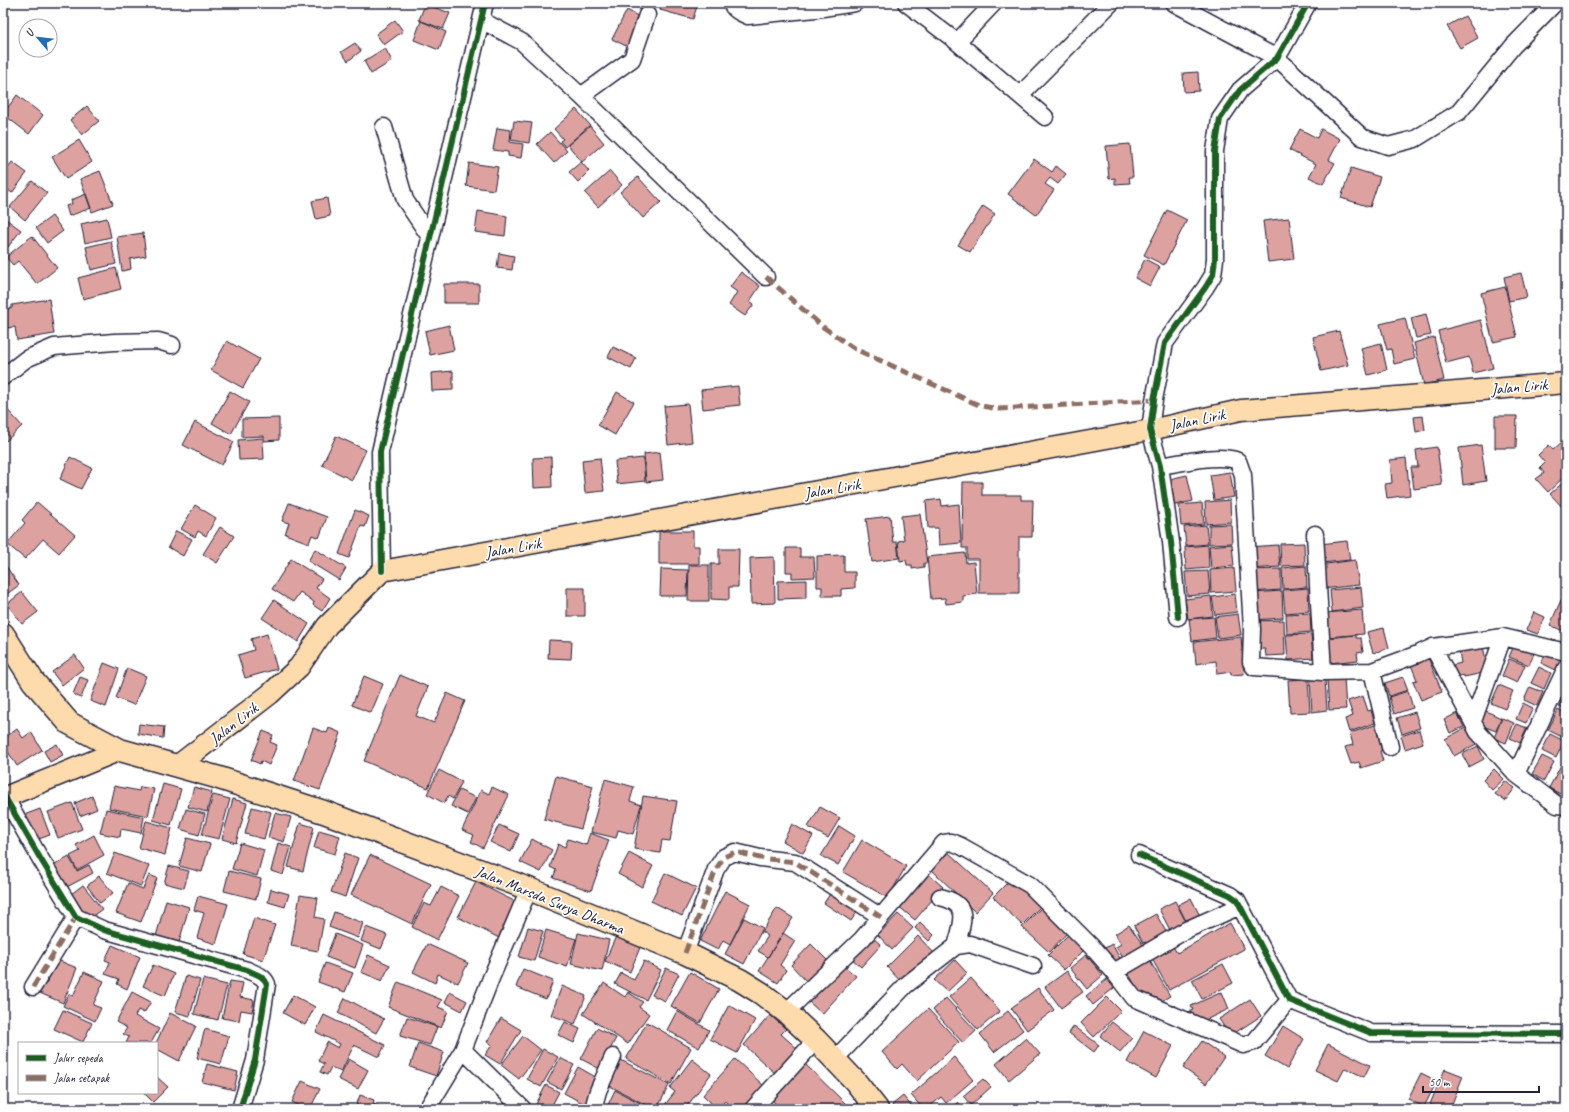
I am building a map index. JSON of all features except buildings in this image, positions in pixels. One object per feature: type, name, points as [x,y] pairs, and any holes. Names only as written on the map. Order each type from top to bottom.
[{"type":"highway","name":"Jalan Marsda Surya Dharma","points":[[3,634],[33,681],[69,723],[120,750],[177,766],[324,812],[529,889],[685,953],[740,980],[761,993],[786,1012],[816,1040],[835,1059],[877,1109]]},
{"type":"main road","name":"Jalan Lirik","points":[[177,766],[270,694],[299,667],[327,626],[382,571],[1150,430],[1242,410],[1566,382]]},
{"type":"main road","points":[[4,798],[120,750]]},
{"type":"street","points":[[382,571],[380,452],[485,3]]},
{"type":"street","points":[[731,3],[740,13],[748,16],[815,6],[855,3]]},
{"type":"street","points":[[906,3],[957,42],[1045,117]]},
{"type":"street","points":[[957,42],[994,3]]},
{"type":"street","points":[[1020,96],[1111,3]]},
{"type":"street","points":[[1174,3],[1277,58],[1362,137],[1388,146],[1415,139],[1459,112],[1513,46],[1555,3]]},
{"type":"street","points":[[1178,617],[1171,542],[1160,466],[1150,430],[1154,400],[1165,344],[1206,288],[1213,275],[1215,259],[1215,151],[1220,119],[1240,90],[1277,58],[1308,3]]},
{"type":"street","points":[[581,96],[632,59],[648,16]]},
{"type":"street","points":[[481,20],[522,42],[581,96],[766,277]]},
{"type":"street","points":[[384,127],[405,200],[430,238]]},
{"type":"street","points":[[3,377],[26,359],[54,348],[158,341],[172,345]]},
{"type":"street","points":[[1160,466],[1221,457],[1231,458],[1238,461],[1243,475],[1252,629],[1251,662],[1254,667],[1323,672],[1372,671],[1433,647],[1503,637],[1566,652]]},
{"type":"street","points":[[1315,534],[1323,672]]},
{"type":"street","points":[[1473,721],[1503,637]]},
{"type":"street","points":[[1433,647],[1478,732],[1516,774],[1557,805],[1566,806]]},
{"type":"street","points":[[1516,774],[1566,668]]},
{"type":"street","points":[[1372,671],[1390,747]]},
{"type":"street","points":[[4,798],[76,917],[104,930],[247,970],[263,977],[267,984],[255,1060],[240,1109]]},
{"type":"street","points":[[786,1012],[862,939],[944,843],[950,842],[961,846],[1030,885],[1092,947],[1134,998],[1243,1045],[1254,1042],[1289,1000]]},
{"type":"street","points":[[685,953],[716,869],[724,857],[735,852],[760,858],[795,862],[882,917]]},
{"type":"street","points":[[1139,855],[1230,895],[1237,900],[1289,1000],[1371,1034],[1566,1034]]},
{"type":"street","points":[[427,1109],[463,1050],[490,978],[529,889]]},
{"type":"street","points":[[940,897],[952,900],[960,907],[963,919],[956,946]]},
{"type":"street","points":[[1114,972],[1186,930],[1240,906]]},
{"type":"street","points":[[33,987],[76,917]]},
{"type":"street","points":[[835,1059],[906,985],[956,946],[970,944],[1033,966]]},
{"type":"street","points":[[753,1109],[816,1040]]},
{"type":"street","points":[[463,1050],[523,1109]]},
{"type":"street","points":[[593,1109],[598,1091],[613,1057]]},
{"type":"marked path","points":[[766,277],[823,327],[855,349],[981,406],[999,409],[1154,400]]},
{"type":"marked path","points":[[685,953],[716,869],[724,857],[735,852],[760,858],[795,862],[881,917]]},
{"type":"marked path","points":[[33,987],[76,917]]},
{"type":"cycle path","points":[[382,571],[380,452],[485,3]]},
{"type":"cycle path","points":[[1178,617],[1171,542],[1160,466],[1150,430],[1165,343],[1213,275],[1215,259],[1215,151],[1220,119],[1240,90],[1277,58],[1308,3]]},
{"type":"cycle path","points":[[5,797],[76,917],[104,930],[247,970],[258,975],[265,981],[267,984],[255,1060],[240,1109]]},
{"type":"cycle path","points":[[1139,855],[1230,895],[1237,900],[1289,1000],[1371,1033],[1566,1034]]}]
